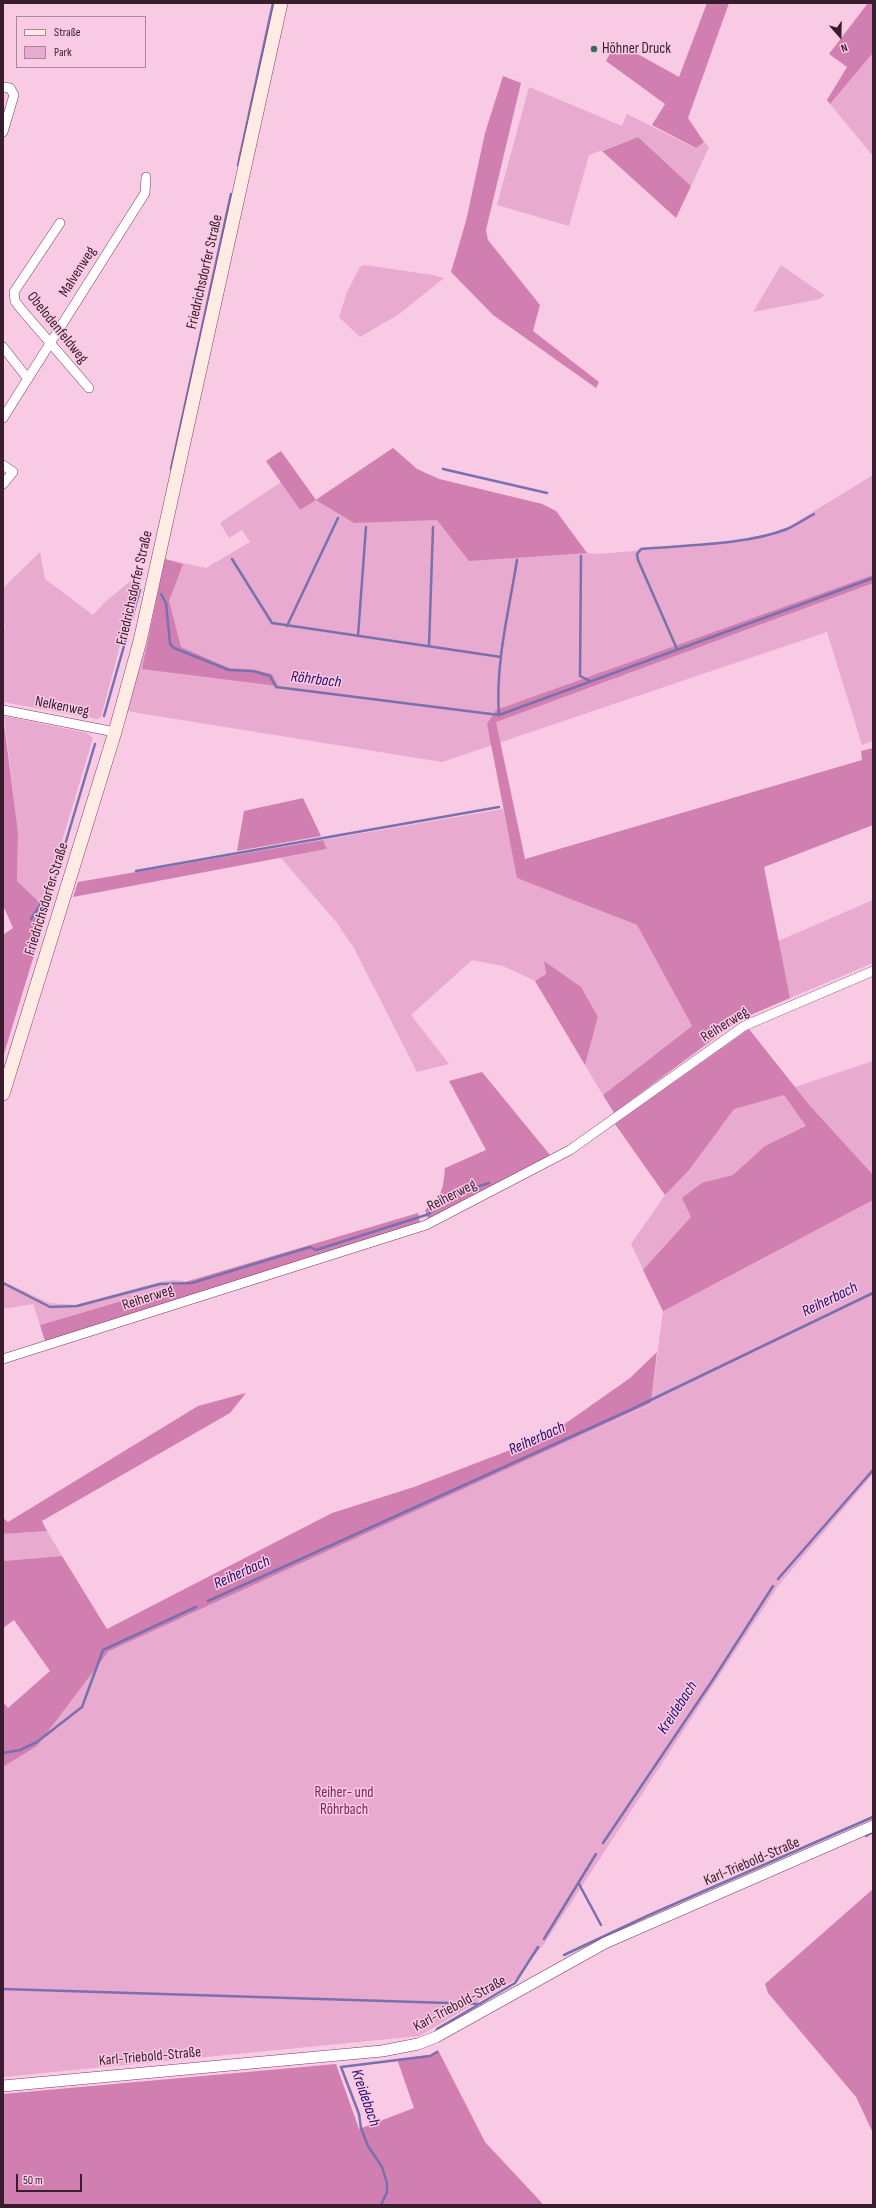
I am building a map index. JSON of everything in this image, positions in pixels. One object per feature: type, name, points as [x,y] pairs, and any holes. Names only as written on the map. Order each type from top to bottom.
[{"type":"main road","name":"Friedrichsdorfer Straße","points":[[3,1094],[115,732],[140,641],[281,3]]},
{"type":"street","points":[[3,87],[10,88],[14,94],[3,132]]},
{"type":"street","name":"Malvenweg","points":[[3,418],[145,193],[146,177]]},
{"type":"street","name":"Obelodenfeldweg","points":[[60,223],[14,292],[15,300],[20,310],[50,342],[89,388]]},
{"type":"street","points":[[3,347],[28,379]]},
{"type":"street","points":[[3,465],[13,472],[3,484]]},
{"type":"street","name":"Nelkenweg","points":[[3,710],[115,732]]},
{"type":"street","name":"Reiherweg","points":[[3,1359],[426,1225],[570,1150],[744,1026],[873,971]]},
{"type":"street","name":"Karl-Triebold-Straße","points":[[3,2086],[366,2053],[418,2044],[436,2037],[605,1943],[873,1826]]},
{"type":"green space","points":[[873,53],[873,156],[830,104]]},
{"type":"green space","points":[[529,87],[622,126],[627,114],[695,148],[704,142],[709,147],[691,186],[638,137],[589,155],[569,226],[497,205]]},
{"type":"green space","points":[[364,265],[444,278],[399,314],[360,337],[339,317],[347,292],[360,267]]},
{"type":"green space","points":[[781,265],[824,295],[820,299],[753,312]]},
{"type":"green space","points":[[393,448],[417,469],[439,479],[542,504],[556,511],[587,553],[599,554],[722,543],[766,535],[788,527],[873,475],[873,741],[862,745],[827,632],[442,762],[126,711],[147,644],[165,559],[206,568],[250,542],[242,530],[229,538],[220,523],[281,482],[300,510]]},
{"type":"green space","points":[[40,552],[45,579],[93,615],[106,601],[132,580],[137,582],[101,717],[97,719],[3,702],[3,632],[5,625],[3,623],[3,588]]},
{"type":"green space","points":[[4,716],[87,733],[93,738],[47,891],[39,902],[17,881],[18,832]]},
{"type":"green space","points":[[503,809],[518,878],[637,925],[692,1026],[603,1095],[585,1065],[598,1017],[544,962],[546,974],[535,981],[503,966],[472,960],[411,1015],[449,1064],[417,1072],[354,948],[337,923],[281,858],[327,849],[323,840]]},
{"type":"green space","points":[[873,900],[873,963],[790,998],[778,941]]},
{"type":"green space","name":"Reiher- und Röhrbach","points":[[873,1061],[873,1474],[778,1586],[544,1944],[515,1980],[419,2036],[3,2077],[3,1767],[37,1746],[116,1642],[651,1404],[663,1311],[631,1244],[715,1123],[729,1108],[796,1089],[795,1087]]},
{"type":"green space","points":[[174,1280],[186,1281],[40,1325],[33,1304],[3,1309],[3,1281],[49,1303],[75,1305],[160,1282]]},
{"type":"green space","points":[[47,1531],[62,1556],[3,1561],[3,1534]]},
{"type":"shaded area","points":[[707,3],[729,3],[688,118],[704,142],[696,148],[652,125],[665,104],[606,61],[616,42],[679,77]]},
{"type":"shaded area","points":[[868,3],[873,3],[873,53],[830,104],[827,100],[847,67],[829,54]]},
{"type":"shaded area","points":[[503,76],[521,83],[486,230],[488,240],[540,305],[533,331],[599,382],[596,388],[493,315],[451,272],[466,221],[485,133]]},
{"type":"shaded area","points":[[638,137],[691,186],[676,218],[602,151]]},
{"type":"shaded area","points":[[393,448],[417,469],[439,479],[542,504],[556,511],[587,553],[469,561],[437,520],[354,523],[316,500]]},
{"type":"shaded area","points":[[281,451],[316,500],[300,510],[266,461]]},
{"type":"shaded area","points":[[165,559],[183,564],[169,601],[181,647],[229,668],[254,670],[272,674],[278,686],[142,669]]},
{"type":"shaded area","points":[[873,575],[873,583],[496,722],[525,859],[862,760],[861,751],[873,748],[873,825],[764,867],[790,998],[739,1020],[614,1113],[603,1095],[692,1026],[637,925],[517,878],[487,724],[496,710]]},
{"type":"shaded area","points":[[3,716],[18,832],[17,881],[39,902],[49,906],[3,1057],[3,935],[13,928],[3,905]]},
{"type":"shaded area","points":[[303,798],[321,836],[237,851],[244,811]]},
{"type":"shaded area","points":[[323,840],[327,849],[73,897],[78,882]]},
{"type":"shaded area","points":[[544,961],[581,987],[598,1017],[585,1065],[535,981],[546,974]]},
{"type":"shaded area","points":[[749,1029],[810,1106],[873,1175],[873,1200],[663,1311],[643,1270],[691,1217],[682,1198],[702,1183],[733,1175],[765,1146],[806,1126],[784,1095],[734,1109],[689,1170],[665,1195],[615,1124]]},
{"type":"shaded area","points":[[482,1072],[550,1155],[428,1219],[425,1210],[435,1201],[441,1192],[445,1168],[486,1150],[449,1081]]},
{"type":"shaded area","points":[[418,1213],[420,1223],[45,1341],[40,1325]]},
{"type":"shaded area","points":[[657,1352],[651,1403],[109,1651],[37,1746],[3,1767],[3,1702],[8,1708],[50,1671],[14,1620],[3,1628],[3,1561],[62,1556],[107,1629],[332,1513],[414,1487],[549,1435],[630,1378]]},
{"type":"shaded area","points":[[246,1393],[230,1413],[42,1521],[47,1531],[3,1534],[3,1518],[8,1522],[198,1406]]},
{"type":"shaded area","points":[[873,1889],[873,2133],[856,2097],[768,1993],[765,1984]]},
{"type":"shaded area","points":[[438,2050],[485,2142],[542,2203],[540,2205],[3,2205],[3,2094],[336,2064],[359,2129],[414,2108],[397,2059],[430,2055]]},
{"type":"waterway","points":[[238,165],[273,3]]},
{"type":"waterway","points":[[171,469],[231,194]]},
{"type":"waterway","points":[[443,469],[547,493]]},
{"type":"waterway","points":[[677,649],[638,560],[637,554],[641,549],[715,544],[753,538],[787,529],[814,514]]},
{"type":"waterway","points":[[287,626],[338,518]]},
{"type":"waterway","points":[[358,636],[366,527]]},
{"type":"waterway","points":[[429,646],[433,527]]},
{"type":"waterway","points":[[581,556],[580,676],[590,681]]},
{"type":"waterway","points":[[232,559],[272,623],[501,657]]},
{"type":"waterway","points":[[499,715],[498,696],[501,657],[517,560]]},
{"type":"waterway","name":"Röhrbach","points":[[161,594],[166,603],[170,644],[174,648],[229,670],[253,671],[270,676],[276,687],[499,715],[873,578]]},
{"type":"waterway","name":"Röhrbach","points":[[104,716],[140,590]]},
{"type":"waterway","name":"Röhrbach","points":[[31,919],[53,885],[95,744]]},
{"type":"waterway","points":[[136,871],[499,807]]},
{"type":"waterway","points":[[3,1283],[50,1307],[77,1306],[160,1284],[192,1283],[310,1247],[316,1250],[429,1214],[448,1196],[489,1183]]},
{"type":"waterway","name":"Reiherbach","points":[[208,1601],[630,1410],[873,1293]]},
{"type":"waterway","name":"Kreidebach","points":[[778,1579],[873,1470]]},
{"type":"waterway","name":"Kreidebach","points":[[603,1843],[714,1678],[773,1586]]},
{"type":"waterway","name":"Reiherbach","points":[[3,1753],[20,1750],[37,1742],[82,1707],[103,1650],[196,1607]]},
{"type":"waterway","points":[[564,1955],[647,1916],[873,1817]]},
{"type":"waterway","points":[[866,1836],[873,1832]]},
{"type":"waterway","name":"Kreidebach","points":[[544,1939],[596,1854]]},
{"type":"waterway","points":[[579,1884],[601,1925]]},
{"type":"waterway","name":"Kreidebach","points":[[437,2029],[515,1983],[538,1947]]},
{"type":"waterway","points":[[3,1989],[480,2004]]},
{"type":"waterway","name":"Kreidebach","points":[[381,2205],[387,2192],[387,2183],[382,2167],[368,2146],[361,2128],[359,2114],[341,2067],[430,2056],[437,2052]]},
{"type":"place","name":"Höhner Druck","points":[[594,49]]}]
